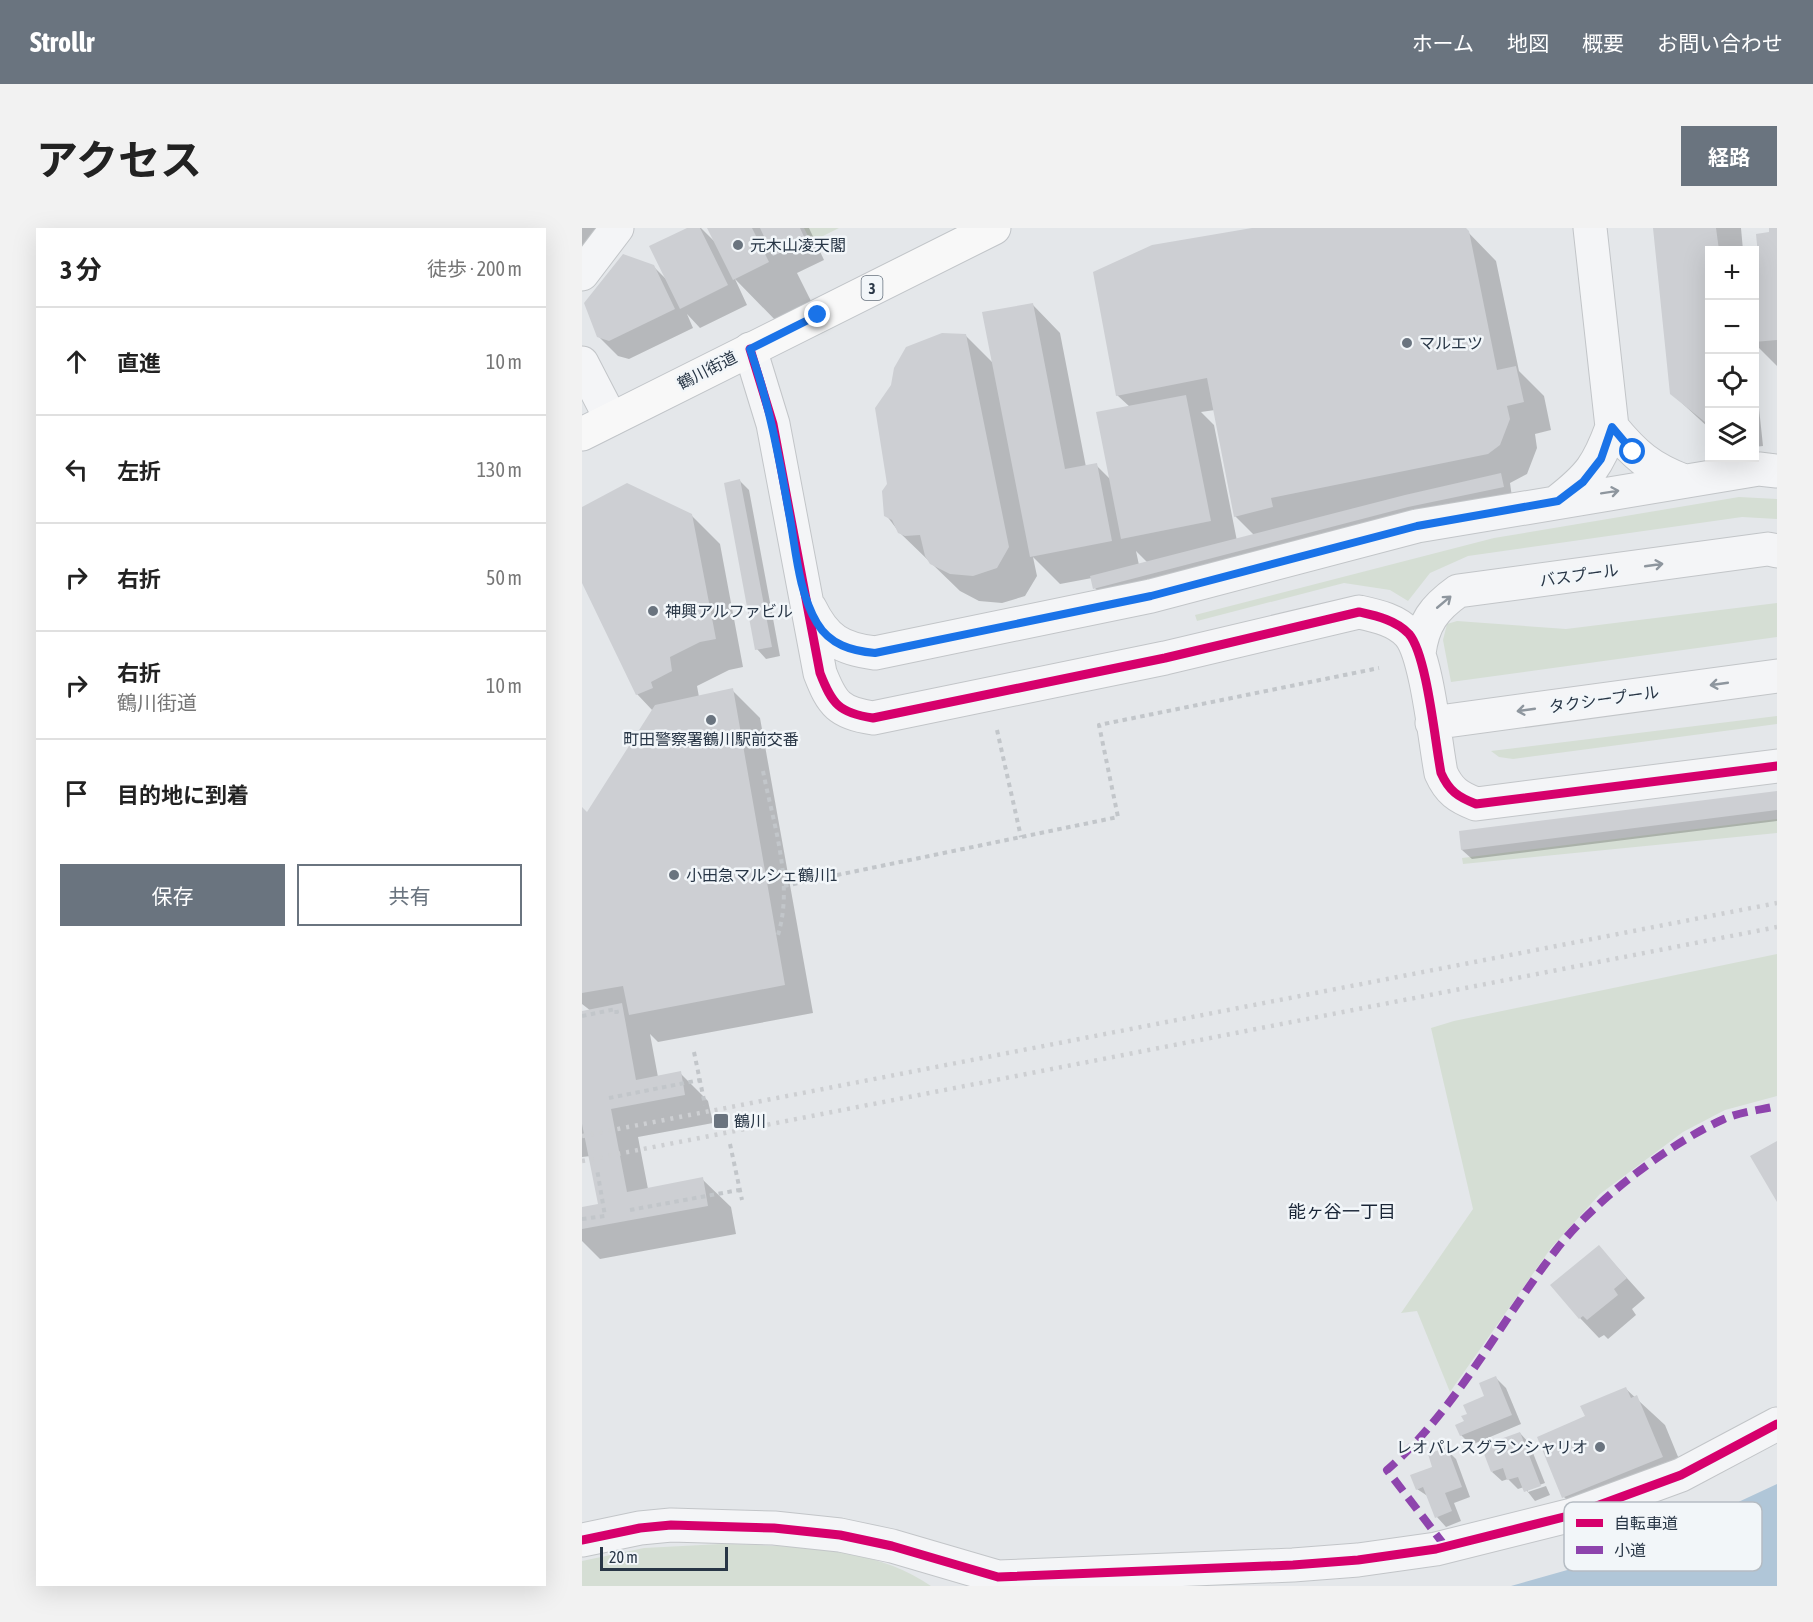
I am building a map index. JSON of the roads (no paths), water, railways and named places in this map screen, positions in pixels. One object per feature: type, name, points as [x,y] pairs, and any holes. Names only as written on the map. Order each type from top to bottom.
[{"type":"main road","name":"鶴川街道","points":[[582,434],[994,228]]},
{"type":"street","points":[[582,274],[617,228]]},
{"type":"street","points":[[1558,501],[1583,482],[1601,459],[1612,427],[1590,228]]},
{"type":"street","points":[[750,349],[773,424],[820,673],[829,698],[849,714],[873,718],[1165,658],[1359,612],[1380,616],[1397,624],[1409,635],[1419,653],[1441,773],[1448,788],[1459,798],[1476,804],[1777,766]]},
{"type":"street","points":[[582,363],[611,419]]},
{"type":"street","points":[[1612,427],[1633,452],[1656,470],[1684,481]]},
{"type":"street","points":[[805,598],[818,625],[834,641],[853,651],[875,653],[1151,596],[1417,526],[1759,469],[1777,471]]},
{"type":"street","name":"バスプール","points":[[1419,653],[1422,634],[1429,616],[1458,591],[1768,549],[1777,551]]},
{"type":"street","name":"タクシープール","points":[[1432,723],[1777,676]]},
{"type":"street","points":[[1612,1502],[1681,1475],[1777,1424]]},
{"type":"street","points":[[582,1540],[640,1528],[671,1525],[774,1527],[840,1534],[892,1546],[1015,1581],[1358,1560],[1436,1549],[1564,1517]]},
{"type":"water","points":[[1777,1484],[1777,1586],[1511,1586],[1564,1571],[1762,1571],[1762,1502],[1738,1502]]},
{"type":"railway","points":[[582,1136],[1777,903]]},
{"type":"railway","points":[[582,1161],[1777,927]]},
{"type":"place","name":"元木山凌天閣","points":[[738,245]]},
{"type":"place","name":"マルエツ","points":[[1407,343]]},
{"type":"place","name":"神興アルファビル","points":[[653,611]]},
{"type":"place","name":"町田警察署鶴川駅前交番","points":[[711,720]]},
{"type":"place","name":"小田急マルシェ鶴川1","points":[[674,875]]},
{"type":"place","name":"鶴川","points":[[721,1121]]},
{"type":"place","name":"レオパレスグランシャリオ","points":[[1600,1447]]},
{"type":"district","name":"能ヶ谷一丁目","points":[[1342,1211]]}]
